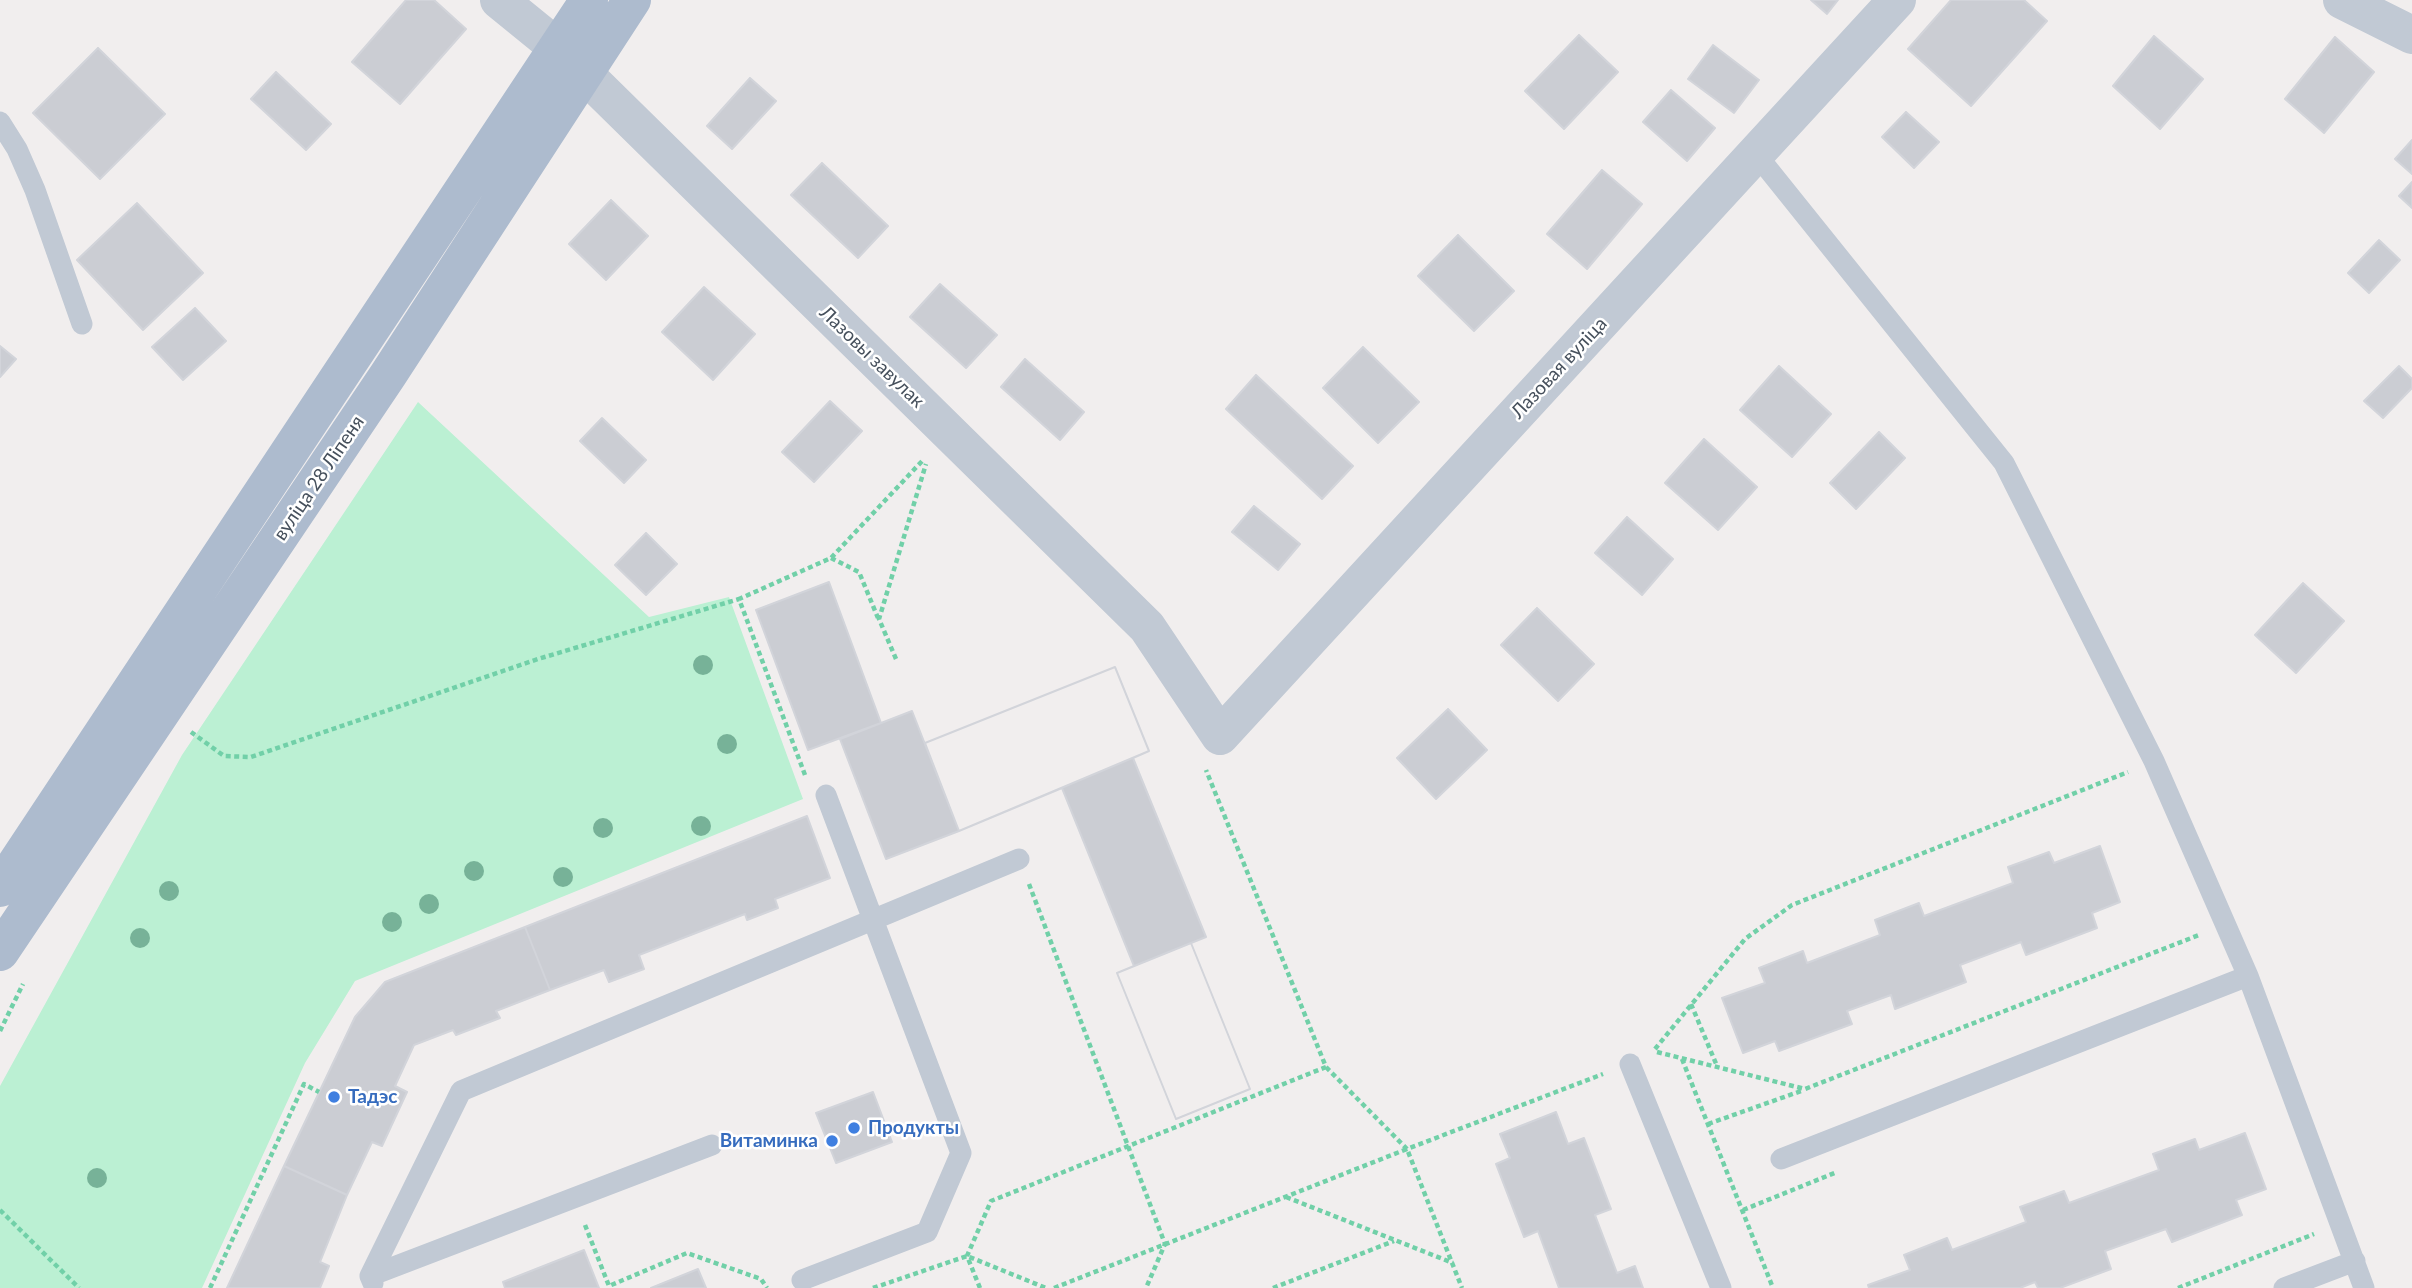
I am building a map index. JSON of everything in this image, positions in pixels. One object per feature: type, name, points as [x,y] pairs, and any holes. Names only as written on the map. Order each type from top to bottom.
[{"type":"main road","name":"вуліца 28 Ліпеня","points":[[14,962],[388,375],[571,60],[589,0]]},
{"type":"main road","name":"вуліца 28 Ліпеня","points":[[0,888],[571,60],[632,0]]},
{"type":"street","name":"Лазовы завулак","points":[[499,0],[571,60],[1147,627],[1213,753]]},
{"type":"street","name":"Лазовая вуліца","points":[[1213,753],[1897,0]]},
{"type":"street","points":[[2342,0],[2412,35]]},
{"type":"lane","points":[[0,122],[17,149],[35,190],[82,324]]},
{"type":"lane","points":[[1756,154],[2004,463],[2141,733],[2248,976],[2364,1288]]},
{"type":"lane","points":[[802,1280],[927,1232],[961,1153],[826,794]]},
{"type":"lane","points":[[373,1282],[461,1091],[1019,859]]},
{"type":"lane","points":[[1781,1159],[2248,976]]},
{"type":"lane","points":[[1630,1064],[1721,1288]]},
{"type":"lane","points":[[373,1282],[575,1198],[712,1145]]},
{"type":"lane","points":[[2284,1288],[2355,1261]]},
{"type":"path","points":[[185,727],[224,756],[251,757],[538,659],[739,599],[831,558],[929,453],[879,619]]},
{"type":"path","points":[[831,558],[859,572],[896,659]]},
{"type":"path","points":[[739,599],[806,780],[826,794]]},
{"type":"path","points":[[1213,753],[1326,1067],[1407,1149],[1462,1288]]},
{"type":"path","points":[[1805,1090],[1653,1051],[1745,939],[1791,905],[2136,768]]},
{"type":"path","points":[[1019,859],[1165,1244],[1146,1288]]},
{"type":"path","points":[[1708,1124],[1805,1090],[2205,932]]},
{"type":"path","points":[[0,1031],[14,962]]},
{"type":"path","points":[[1691,1004],[1717,1067]]},
{"type":"path","points":[[1681,1058],[1773,1288]]},
{"type":"path","points":[[1054,1288],[1630,1064]]},
{"type":"path","points":[[980,1288],[967,1256],[991,1201],[1326,1067]]},
{"type":"path","points":[[210,1288],[303,1084],[319,1092]]},
{"type":"path","points":[[1285,1197],[1452,1264]]},
{"type":"path","points":[[575,1198],[609,1286],[687,1253],[761,1279],[767,1288]]},
{"type":"path","points":[[0,1210],[79,1288]]},
{"type":"path","points":[[2178,1288],[2319,1233],[2332,1270]]},
{"type":"path","points":[[1273,1288],[1394,1241]]},
{"type":"path","points":[[873,1288],[967,1256],[1046,1288]]},
{"type":"green space","points":[[418,402],[649,617],[729,597],[803,799],[355,981],[305,1063],[202,1288],[0,1288],[0,1086],[182,755]]},
{"type":"building","points":[[406,0],[434,0],[466,29],[400,104],[352,62]]},
{"type":"building","points":[[1811,0],[1838,0],[1827,14]]},
{"type":"building","points":[[1951,0],[2024,0],[2047,21],[1971,106],[1908,49]]},
{"type":"building","points":[[1579,35],[1618,72],[1564,129],[1525,91]]},
{"type":"building","points":[[2154,36],[2203,79],[2160,129],[2113,86]]},
{"type":"building","points":[[2335,37],[2374,72],[2324,133],[2285,99]]},
{"type":"building","points":[[1713,45],[1759,80],[1734,113],[1688,79]]},
{"type":"building","points":[[98,48],[165,114],[100,179],[33,113]]},
{"type":"building","points":[[276,72],[331,124],[306,150],[251,99]]},
{"type":"building","points":[[750,78],[776,101],[732,149],[707,126]]},
{"type":"building","points":[[1671,90],[1715,128],[1687,161],[1643,122]]},
{"type":"building","points":[[1906,112],[1939,142],[1914,168],[1882,137]]},
{"type":"building","points":[[2412,140],[2412,174],[2395,159]]},
{"type":"building","points":[[822,163],[888,226],[858,258],[791,195]]},
{"type":"building","points":[[1602,170],[1642,204],[1587,269],[1547,234]]},
{"type":"building","points":[[2412,182],[2412,208],[2399,196]]},
{"type":"building","points":[[611,200],[648,236],[606,280],[569,244]]},
{"type":"building","points":[[137,203],[203,273],[143,330],[77,260]]},
{"type":"building","points":[[1458,235],[1514,291],[1474,331],[1418,276]]},
{"type":"building","points":[[2379,240],[2400,260],[2369,293],[2348,273]]},
{"type":"building","points":[[940,284],[997,335],[966,368],[910,317]]},
{"type":"building","points":[[704,287],[755,334],[713,380],[662,332]]},
{"type":"building","points":[[195,308],[226,341],[183,380],[152,347]]},
{"type":"building","points":[[0,346],[16,359],[0,377]]},
{"type":"building","points":[[1363,347],[1419,402],[1378,443],[1323,388]]},
{"type":"building","points":[[1025,359],[1084,412],[1060,440],[1001,387]]},
{"type":"building","points":[[1779,366],[1831,414],[1792,457],[1740,410]]},
{"type":"building","points":[[2399,366],[2412,379],[2412,388],[2383,418],[2364,401]]},
{"type":"building","points":[[1256,375],[1353,466],[1322,499],[1226,409]]},
{"type":"building","points":[[830,401],[862,431],[814,482],[782,452]]},
{"type":"building","points":[[602,418],[646,460],[624,483],[580,441]]},
{"type":"building","points":[[1879,432],[1905,458],[1856,509],[1830,483]]},
{"type":"building","points":[[1704,439],[1757,487],[1718,530],[1665,483]]},
{"type":"building","points":[[1254,506],[1300,544],[1278,570],[1232,532]]},
{"type":"building","points":[[1627,517],[1673,559],[1642,595],[1595,553]]},
{"type":"building","points":[[646,533],[677,564],[646,595],[615,565]]},
{"type":"building","points":[[829,582],[881,723],[808,750],[756,610]]},
{"type":"building","points":[[2303,583],[2344,621],[2296,673],[2255,635]]},
{"type":"building","points":[[1537,608],[1594,664],[1558,701],[1501,645]]},
{"type":"building","points":[[1115,667],[1149,751],[1133,758],[1206,937],[1191,943],[1250,1089],[1176,1119],[1117,973],[1134,966],[1062,788],[959,831],[925,743]]},
{"type":"building","points":[[1115,667],[1149,751],[959,831],[925,743]]},
{"type":"building","points":[[1448,709],[1487,750],[1436,799],[1397,758]]},
{"type":"building","points":[[912,711],[959,831],[886,859],[840,739]]},
{"type":"building","points":[[807,816],[830,878],[775,899],[778,908],[747,920],[745,914],[639,955],[644,969],[609,982],[604,970],[550,990],[525,927]]},
{"type":"building","points":[[2100,846],[2120,902],[2092,913],[2097,928],[2026,955],[2021,942],[1960,965],[1966,982],[1895,1009],[1891,995],[1847,1011],[1852,1024],[1779,1051],[1775,1041],[1743,1053],[1722,998],[1765,983],[1759,968],[1803,951],[1807,963],[1880,935],[1875,920],[1919,903],[1924,916],[2013,883],[2008,867],[2049,852],[2054,863]]},
{"type":"building","points":[[525,927],[550,990],[496,1011],[500,1018],[456,1035],[453,1030],[414,1045],[395,1086],[407,1092],[382,1146],[372,1142],[347,1195],[284,1166],[355,1017],[385,982]]},
{"type":"building","points":[[1191,943],[1250,1089],[1176,1119],[1117,973]]},
{"type":"building","name":"Продукты","points":[[873,1092],[892,1142],[836,1163],[816,1113]]},
{"type":"building","points":[[1556,1112],[1568,1144],[1584,1138],[1611,1209],[1595,1215],[1617,1273],[1635,1266],[1643,1288],[1559,1288],[1538,1231],[1524,1237],[1496,1164],[1510,1158],[1500,1134]]},
{"type":"building","points":[[2245,1133],[2266,1189],[2236,1200],[2242,1215],[2172,1242],[2166,1229],[2105,1251],[2111,1269],[2060,1288],[2038,1288],[2035,1282],[2020,1288],[1869,1288],[1868,1285],[1910,1270],[1904,1255],[1947,1238],[1952,1250],[2026,1222],[2020,1207],[2064,1191],[2069,1203],[2159,1170],[2153,1154],[2195,1139],[2199,1150]]},
{"type":"building","points":[[284,1166],[347,1195],[320,1262],[329,1266],[320,1288],[227,1288]]},
{"type":"building","points":[[584,1250],[599,1288],[505,1288],[503,1282]]},
{"type":"building","points":[[698,1269],[706,1288],[651,1288]]},
{"type":"place","name":"Тадэс","points":[[334,1097]]},
{"type":"place","name":"Продукты","points":[[854,1128]]},
{"type":"place","name":"Витаминка","points":[[832,1141]]}]
